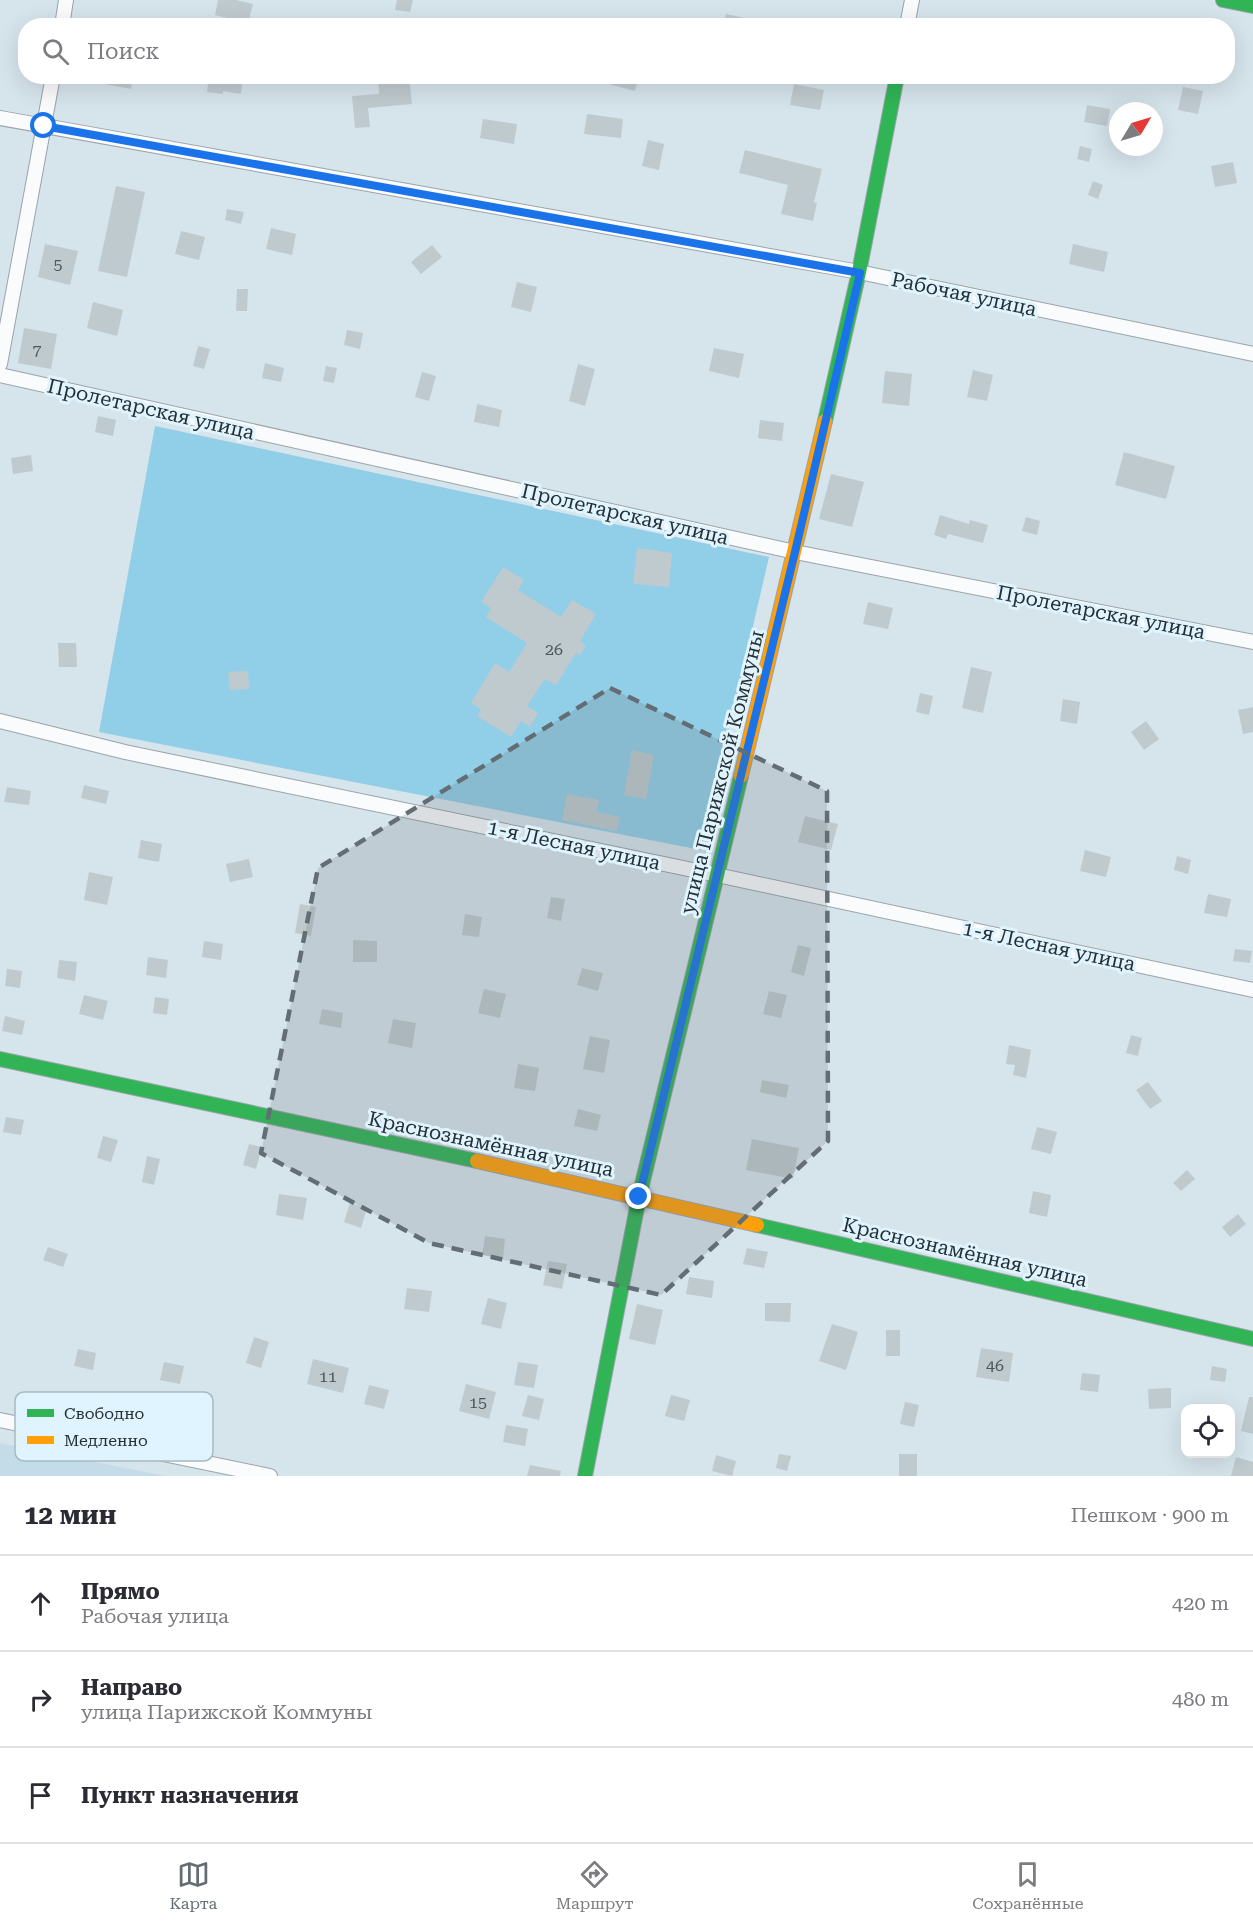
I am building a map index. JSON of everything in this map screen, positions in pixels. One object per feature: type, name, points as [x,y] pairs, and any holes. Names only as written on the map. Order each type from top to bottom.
[{"type":"street","points":[[63,18],[66,0]]},
{"type":"street","points":[[909,18],[912,0]]},
{"type":"street","points":[[1223,0],[1253,6]]},
{"type":"street","points":[[0,364],[52,84]]},
{"type":"street","name":"улица Парижской Коммуны","points":[[585,1476],[639,1197],[860,273],[895,84]]},
{"type":"street","name":"Рабочая улица","points":[[0,118],[860,273],[1253,354]]},
{"type":"street","name":"Пролетарская улица","points":[[0,375],[795,552],[1253,642]]},
{"type":"street","name":"1-я Лесная улица","points":[[0,721],[125,752],[717,874],[1253,990]]},
{"type":"street","name":"Краснознамённая улица","points":[[0,1059],[639,1197],[1253,1339]]},
{"type":"street","points":[[0,1420],[15,1423]]},
{"type":"street","points":[[198,1461],[270,1476]]},
{"type":"highlighted area","points":[[610,688],[827,791],[828,1141],[661,1295],[429,1243],[261,1153],[318,868]]},
{"type":"shaded area","points":[[155,426],[769,557],[701,850],[99,732]]},
{"type":"shaded area","points":[[0,1443],[15,1446],[15,1461],[90,1461],[165,1476],[0,1476]]},
{"type":"building","points":[[218,0],[236,0],[253,4],[249,18],[227,18],[215,15]]},
{"type":"building","points":[[397,0],[413,0],[410,12],[395,10]]},
{"type":"building","points":[[726,14],[744,18],[725,18]]},
{"type":"building","points":[[105,84],[132,84],[131,89]]},
{"type":"building","points":[[208,84],[242,84],[241,94],[223,91],[223,94],[207,92]]},
{"type":"building","points":[[378,84],[410,84],[412,104],[368,108],[370,127],[355,128],[352,96],[379,94]]},
{"type":"building","points":[[608,84],[637,84],[635,91]]},
{"type":"building","points":[[794,84],[824,90],[820,110],[790,105]]},
{"type":"building","points":[[1183,87],[1203,91],[1198,114],[1178,110]]},
{"type":"building","points":[[1087,105],[1109,109],[1107,126],[1084,122]]},
{"type":"building","points":[[587,114],[623,119],[621,138],[584,134]]},
{"type":"building","points":[[483,119],[517,124],[514,144],[480,138]]},
{"type":"building","points":[[648,140],[664,144],[659,170],[642,166]]},
{"type":"building","points":[[1080,146],[1092,149],[1089,162],[1077,159]]},
{"type":"building","points":[[745,150],[822,169],[814,202],[817,203],[813,221],[781,214],[788,185],[739,173]]},
{"type":"building","points":[[1233,162],[1237,183],[1215,187],[1211,166]]},
{"type":"building","points":[[1093,181],[1103,185],[1098,199],[1088,195]]},
{"type":"building","points":[[116,186],[145,192],[127,277],[98,271]]},
{"type":"building","points":[[227,209],[244,212],[241,224],[225,220]]},
{"type":"building","points":[[271,228],[296,234],[292,255],[266,249]]},
{"type":"building","points":[[181,231],[205,237],[199,260],[175,254]]},
{"type":"building","points":[[45,244],[78,251],[70,285],[38,277]]},
{"type":"building","points":[[1073,244],[1108,252],[1104,272],[1069,264]]},
{"type":"building","points":[[432,245],[442,257],[421,274],[411,262]]},
{"type":"building","points":[[517,282],[537,287],[531,312],[511,307]]},
{"type":"building","points":[[237,289],[248,289],[247,311],[236,311]]},
{"type":"building","points":[[93,302],[123,310],[117,336],[87,328]]},
{"type":"building","points":[[24,328],[57,334],[51,369],[18,363]]},
{"type":"building","points":[[347,330],[363,333],[360,349],[344,345]]},
{"type":"building","points":[[198,346],[210,349],[204,369],[193,366]]},
{"type":"building","points":[[714,348],[744,354],[739,378],[709,371]]},
{"type":"building","points":[[265,363],[284,368],[281,382],[262,378]]},
{"type":"building","points":[[578,364],[595,369],[585,406],[569,401]]},
{"type":"building","points":[[326,366],[337,368],[334,383],[323,381]]},
{"type":"building","points":[[973,370],[993,375],[987,401],[967,397]]},
{"type":"building","points":[[885,371],[912,374],[909,406],[882,403]]},
{"type":"building","points":[[422,372],[436,376],[429,401],[415,397]]},
{"type":"building","points":[[477,404],[502,410],[499,427],[474,422]]},
{"type":"building","points":[[98,416],[116,420],[113,436],[95,432]]},
{"type":"building","points":[[760,420],[784,423],[782,441],[758,438]]},
{"type":"building","points":[[1124,452],[1175,466],[1166,499],[1115,485]]},
{"type":"building","points":[[31,455],[33,471],[13,474],[11,458]]},
{"type":"building","points":[[831,474],[864,482],[852,527],[819,519]]},
{"type":"building","points":[[940,515],[969,524],[970,520],[988,525],[983,543],[948,534],[946,539],[934,535]]},
{"type":"building","points":[[1026,517],[1040,521],[1037,535],[1022,531]]},
{"type":"building","points":[[637,548],[672,553],[669,587],[633,584]]},
{"type":"building","points":[[503,567],[524,580],[518,590],[561,617],[572,600],[596,614],[580,641],[586,645],[580,655],[576,653],[556,685],[545,679],[527,706],[538,713],[530,727],[521,721],[511,737],[477,716],[481,709],[471,703],[495,663],[509,672],[527,643],[486,617],[491,608],[481,602]]},
{"type":"building","points":[[868,602],[893,608],[888,629],[863,624]]},
{"type":"building","points":[[58,643],[76,643],[77,667],[59,667]]},
{"type":"building","points":[[971,667],[992,672],[983,713],[962,708]]},
{"type":"building","points":[[248,671],[249,689],[230,690],[228,672]]},
{"type":"building","points":[[920,693],[933,696],[929,715],[916,712]]},
{"type":"building","points":[[1063,699],[1080,702],[1077,724],[1060,721]]},
{"type":"building","points":[[1253,707],[1253,732],[1243,734],[1238,710]]},
{"type":"building","points":[[1146,721],[1159,739],[1144,750],[1131,732]]},
{"type":"building","points":[[632,750],[654,755],[646,799],[624,795]]},
{"type":"building","points":[[84,785],[109,791],[106,804],[81,798]]},
{"type":"building","points":[[7,787],[31,791],[29,805],[4,802]]},
{"type":"building","points":[[567,794],[599,800],[596,812],[620,817],[617,831],[562,820]]},
{"type":"building","points":[[805,816],[838,824],[831,850],[798,842]]},
{"type":"building","points":[[141,840],[162,844],[159,862],[138,858]]},
{"type":"building","points":[[1085,850],[1111,857],[1106,877],[1080,871]]},
{"type":"building","points":[[1177,856],[1191,860],[1188,874],[1174,870]]},
{"type":"building","points":[[249,859],[253,877],[230,882],[226,864]]},
{"type":"building","points":[[89,872],[113,877],[107,905],[84,900]]},
{"type":"building","points":[[1208,894],[1231,899],[1227,917],[1204,913]]},
{"type":"building","points":[[551,897],[565,899],[561,921],[547,918]]},
{"type":"building","points":[[300,904],[316,907],[311,936],[295,933]]},
{"type":"building","points":[[465,914],[482,917],[479,937],[462,935]]},
{"type":"building","points":[[353,940],[377,941],[377,962],[353,962]]},
{"type":"building","points":[[204,941],[223,944],[221,960],[202,957]]},
{"type":"building","points":[[798,945],[811,948],[804,976],[791,972]]},
{"type":"building","points":[[1235,949],[1252,951],[1250,963],[1233,961]]},
{"type":"building","points":[[148,957],[168,960],[166,978],[146,975]]},
{"type":"building","points":[[59,960],[77,962],[75,981],[57,978]]},
{"type":"building","points":[[582,968],[603,973],[598,991],[577,985]]},
{"type":"building","points":[[7,969],[22,971],[20,988],[5,986]]},
{"type":"building","points":[[484,989],[506,994],[500,1018],[478,1013]]},
{"type":"building","points":[[769,991],[787,995],[781,1018],[763,1014]]},
{"type":"building","points":[[84,995],[108,1001],[103,1020],[79,1014]]},
{"type":"building","points":[[155,997],[169,999],[167,1015],[153,1013]]},
{"type":"building","points":[[322,1009],[343,1013],[341,1028],[319,1024]]},
{"type":"building","points":[[5,1016],[25,1021],[22,1035],[2,1031]]},
{"type":"building","points":[[393,1019],[416,1023],[412,1048],[388,1043]]},
{"type":"building","points":[[1131,1035],[1142,1038],[1138,1056],[1126,1053]]},
{"type":"building","points":[[590,1036],[610,1040],[604,1073],[583,1069]]},
{"type":"building","points":[[1009,1045],[1031,1050],[1026,1078],[1013,1075],[1015,1065],[1006,1064]]},
{"type":"building","points":[[518,1064],[539,1068],[535,1091],[514,1088]]},
{"type":"building","points":[[762,1080],[789,1085],[786,1098],[760,1092]]},
{"type":"building","points":[[1148,1082],[1162,1101],[1150,1109],[1136,1090]]},
{"type":"building","points":[[578,1109],[601,1115],[597,1131],[574,1126]]},
{"type":"building","points":[[6,1117],[24,1120],[21,1135],[3,1132]]},
{"type":"building","points":[[1037,1127],[1057,1132],[1051,1154],[1031,1149]]},
{"type":"building","points":[[103,1136],[118,1140],[111,1162],[97,1158]]},
{"type":"building","points":[[752,1139],[799,1148],[793,1179],[746,1170]]},
{"type":"building","points":[[249,1144],[262,1147],[256,1169],[243,1165]]},
{"type":"building","points":[[147,1156],[160,1159],[154,1185],[142,1182]]},
{"type":"building","points":[[1187,1170],[1195,1179],[1181,1191],[1173,1183]]},
{"type":"building","points":[[1033,1191],[1051,1195],[1047,1217],[1029,1213]]},
{"type":"building","points":[[279,1194],[307,1198],[303,1220],[276,1215]]},
{"type":"building","points":[[350,1203],[367,1208],[361,1228],[344,1222]]},
{"type":"building","points":[[1238,1214],[1246,1224],[1230,1237],[1222,1227]]},
{"type":"building","points":[[485,1236],[505,1239],[503,1258],[482,1255]]},
{"type":"building","points":[[48,1247],[68,1254],[63,1267],[43,1260]]},
{"type":"building","points":[[747,1248],[768,1252],[764,1268],[743,1264]]},
{"type":"building","points":[[548,1261],[567,1264],[562,1289],[543,1285]]},
{"type":"building","points":[[689,1277],[714,1281],[712,1298],[686,1294]]},
{"type":"building","points":[[407,1288],[432,1291],[429,1312],[404,1309]]},
{"type":"building","points":[[488,1298],[507,1303],[501,1329],[481,1324]]},
{"type":"building","points":[[765,1303],[791,1303],[790,1322],[765,1321]]},
{"type":"building","points":[[637,1304],[663,1310],[655,1345],[629,1339]]},
{"type":"building","points":[[832,1324],[858,1332],[846,1370],[819,1361]]},
{"type":"building","points":[[886,1330],[900,1330],[900,1356],[886,1356]]},
{"type":"building","points":[[254,1337],[269,1342],[261,1368],[246,1363]]},
{"type":"building","points":[[981,1348],[1013,1353],[1009,1382],[976,1377]]},
{"type":"building","points":[[78,1349],[96,1353],[93,1370],[74,1366]]},
{"type":"building","points":[[313,1359],[349,1368],[343,1393],[307,1384]]},
{"type":"building","points":[[164,1362],[184,1366],[180,1384],[160,1380]]},
{"type":"building","points":[[518,1362],[538,1365],[534,1388],[514,1385]]},
{"type":"building","points":[[1212,1366],[1227,1369],[1225,1382],[1210,1380]]},
{"type":"building","points":[[1082,1373],[1100,1375],[1098,1392],[1080,1390]]},
{"type":"building","points":[[466,1384],[496,1392],[489,1419],[459,1411]]},
{"type":"building","points":[[369,1385],[389,1390],[384,1409],[364,1404]]},
{"type":"building","points":[[1171,1388],[1171,1408],[1149,1409],[1148,1389]]},
{"type":"building","points":[[528,1395],[544,1399],[539,1420],[522,1416]]},
{"type":"building","points":[[671,1395],[690,1400],[684,1421],[665,1416]]},
{"type":"building","points":[[1249,1397],[1253,1397],[1253,1434],[1241,1431]]},
{"type":"building","points":[[905,1402],[919,1405],[914,1427],[900,1424]]},
{"type":"building","points":[[506,1425],[528,1429],[525,1446],[503,1442]]},
{"type":"building","points":[[779,1454],[791,1456],[787,1471],[776,1468]]},
{"type":"building","points":[[899,1454],[917,1454],[917,1476],[899,1476]]},
{"type":"building","points":[[716,1455],[736,1461],[732,1476],[712,1471]]},
{"type":"building","points":[[1236,1457],[1253,1462],[1253,1476],[1231,1476]]},
{"type":"building","points":[[530,1465],[561,1471],[560,1476],[527,1476]]},
{"type":"traffic: fast","points":[[1223,0],[1253,6]]},
{"type":"traffic: fast","points":[[825,421],[859,272],[895,84]]},
{"type":"traffic: fast","points":[[585,1476],[639,1197],[741,776]]},
{"type":"traffic: fast","points":[[0,1059],[477,1161]]},
{"type":"traffic: fast","points":[[757,1225],[1253,1339]]},
{"type":"traffic: slow","points":[[741,776],[825,421]]},
{"type":"traffic: slow","points":[[477,1161],[757,1225]]},
{"type":"route","points":[[44,126],[860,273],[639,1197]]}]
